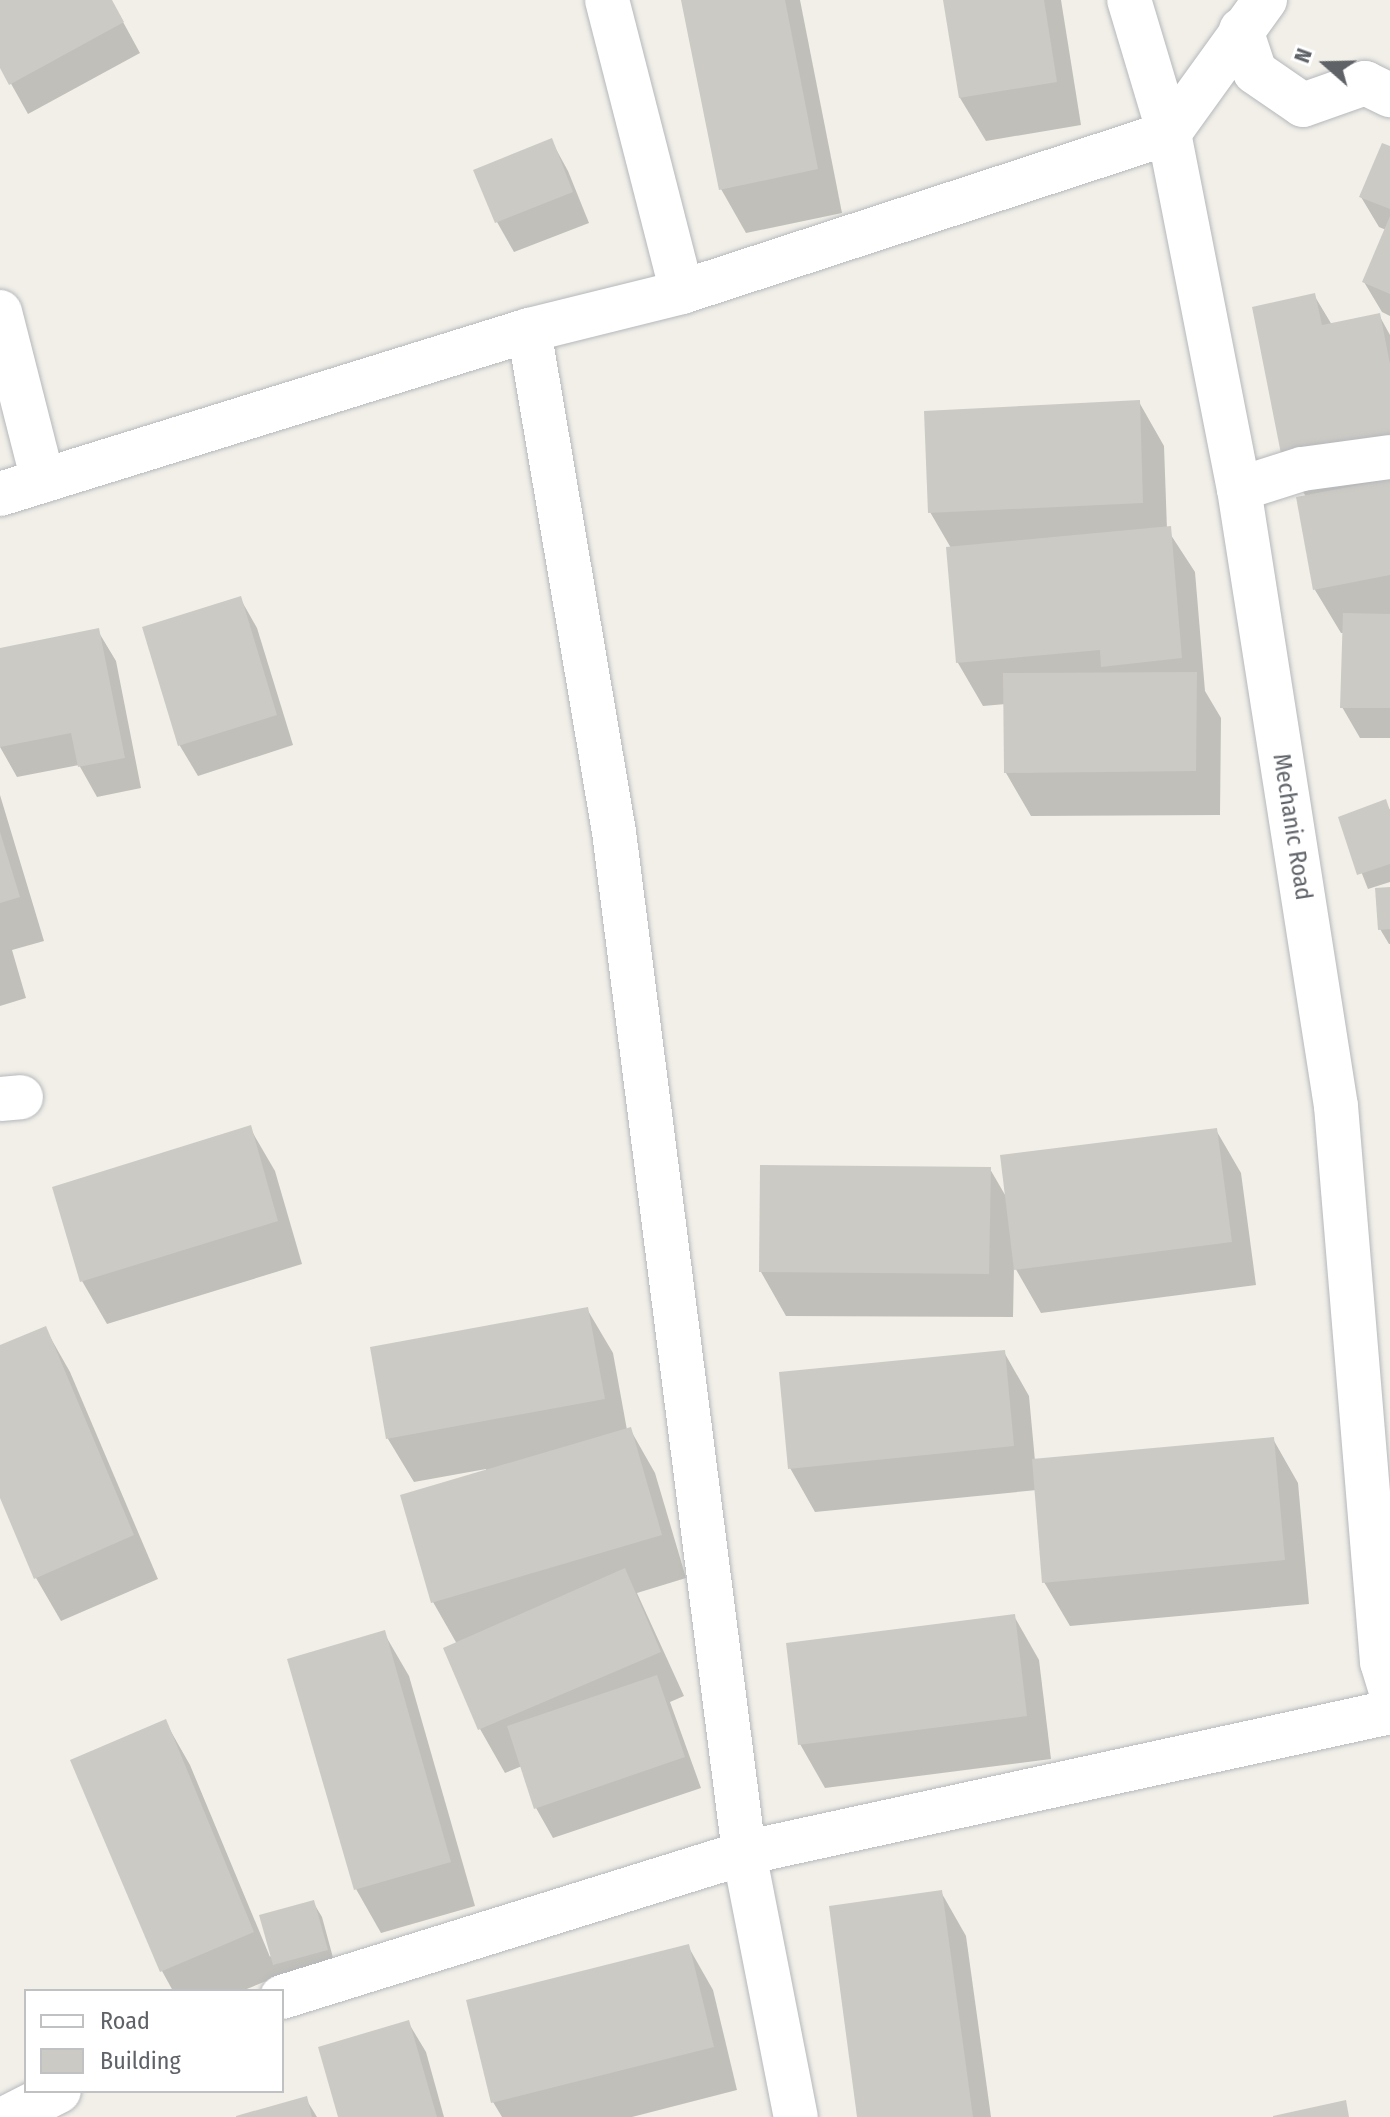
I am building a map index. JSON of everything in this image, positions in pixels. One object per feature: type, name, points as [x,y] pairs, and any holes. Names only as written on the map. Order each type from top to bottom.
[{"type":"street","points":[[607,0],[682,292]]},
{"type":"street","name":"Mechanic Road","points":[[1129,0],[1169,133],[1239,489],[1336,1106],[1382,1662],[1390,1688]]},
{"type":"street","points":[[0,494],[529,330],[682,292],[1169,133],[1253,15]]},
{"type":"street","points":[[1253,15],[1255,72],[1303,105],[1365,83],[1390,95]]},
{"type":"street","points":[[0,312],[43,481]]},
{"type":"street","points":[[529,330],[614,832],[744,1853],[796,2117]]},
{"type":"street","points":[[1239,489],[1302,469],[1390,457]]},
{"type":"street","points":[[284,1996],[744,1853],[1390,1712]]},
{"type":"street","points":[[8,2117],[55,2093]]},
{"type":"building","points":[[0,0],[112,0],[124,22],[9,85],[0,68]]},
{"type":"building","points":[[681,0],[785,0],[818,169],[719,190]]},
{"type":"building","points":[[943,0],[1044,0],[1057,82],[959,98]]},
{"type":"building","points":[[552,138],[573,192],[495,223],[473,170]]},
{"type":"building","points":[[1382,143],[1390,146],[1390,209],[1359,197]]},
{"type":"building","points":[[1390,216],[1390,294],[1362,282]]},
{"type":"building","points":[[1315,293],[1322,325],[1380,313],[1390,364],[1390,436],[1282,459],[1252,307]]},
{"type":"building","points":[[1140,400],[1143,503],[928,513],[924,411]]},
{"type":"building","points":[[1390,479],[1390,575],[1313,590],[1296,497]]},
{"type":"building","points":[[1171,526],[1182,658],[1101,667],[1100,650],[956,663],[946,547]]},
{"type":"building","points":[[241,596],[277,715],[178,746],[142,627]]},
{"type":"building","points":[[1343,613],[1390,614],[1390,708],[1340,708]]},
{"type":"building","points":[[99,628],[125,758],[78,767],[71,733],[0,747],[0,648]]},
{"type":"building","points":[[1197,672],[1196,771],[1004,773],[1003,673]]},
{"type":"building","points":[[1386,799],[1390,811],[1390,864],[1357,875],[1338,817]]},
{"type":"building","points":[[0,832],[20,897],[0,903]]},
{"type":"building","points":[[1390,887],[1390,929],[1378,930],[1375,888]]},
{"type":"building","points":[[251,1125],[278,1221],[80,1282],[52,1187]]},
{"type":"building","points":[[1217,1128],[1232,1242],[1014,1270],[1000,1155]]},
{"type":"building","points":[[760,1165],[991,1167],[989,1274],[759,1272]]},
{"type":"building","points":[[588,1307],[605,1399],[386,1439],[370,1347]]},
{"type":"building","points":[[46,1326],[134,1535],[34,1579],[0,1498],[0,1345]]},
{"type":"building","points":[[1005,1350],[1014,1446],[788,1469],[779,1372]]},
{"type":"building","points":[[631,1427],[662,1535],[431,1603],[400,1495]]},
{"type":"building","points":[[1274,1437],[1285,1560],[1042,1583],[1032,1459]]},
{"type":"building","points":[[625,1568],[661,1652],[478,1730],[443,1648]]},
{"type":"building","points":[[1015,1614],[1027,1716],[798,1745],[786,1643]]},
{"type":"building","points":[[385,1630],[451,1862],[354,1890],[287,1659]]},
{"type":"building","points":[[657,1675],[685,1757],[534,1809],[507,1726]]},
{"type":"building","points":[[166,1719],[254,1932],[160,1972],[70,1760]]},
{"type":"building","points":[[942,1890],[973,2117],[857,2117],[829,1906]]},
{"type":"building","points":[[314,1900],[328,1950],[273,1965],[259,1915]]},
{"type":"building","points":[[689,1944],[714,2047],[491,2103],[466,2000]]},
{"type":"building","points":[[409,2020],[437,2117],[338,2117],[318,2047]]},
{"type":"building","points":[[307,2096],[312,2117],[236,2117],[236,2116]]},
{"type":"building","points":[[1346,2100],[1349,2117],[1273,2117],[1273,2116]]}]
